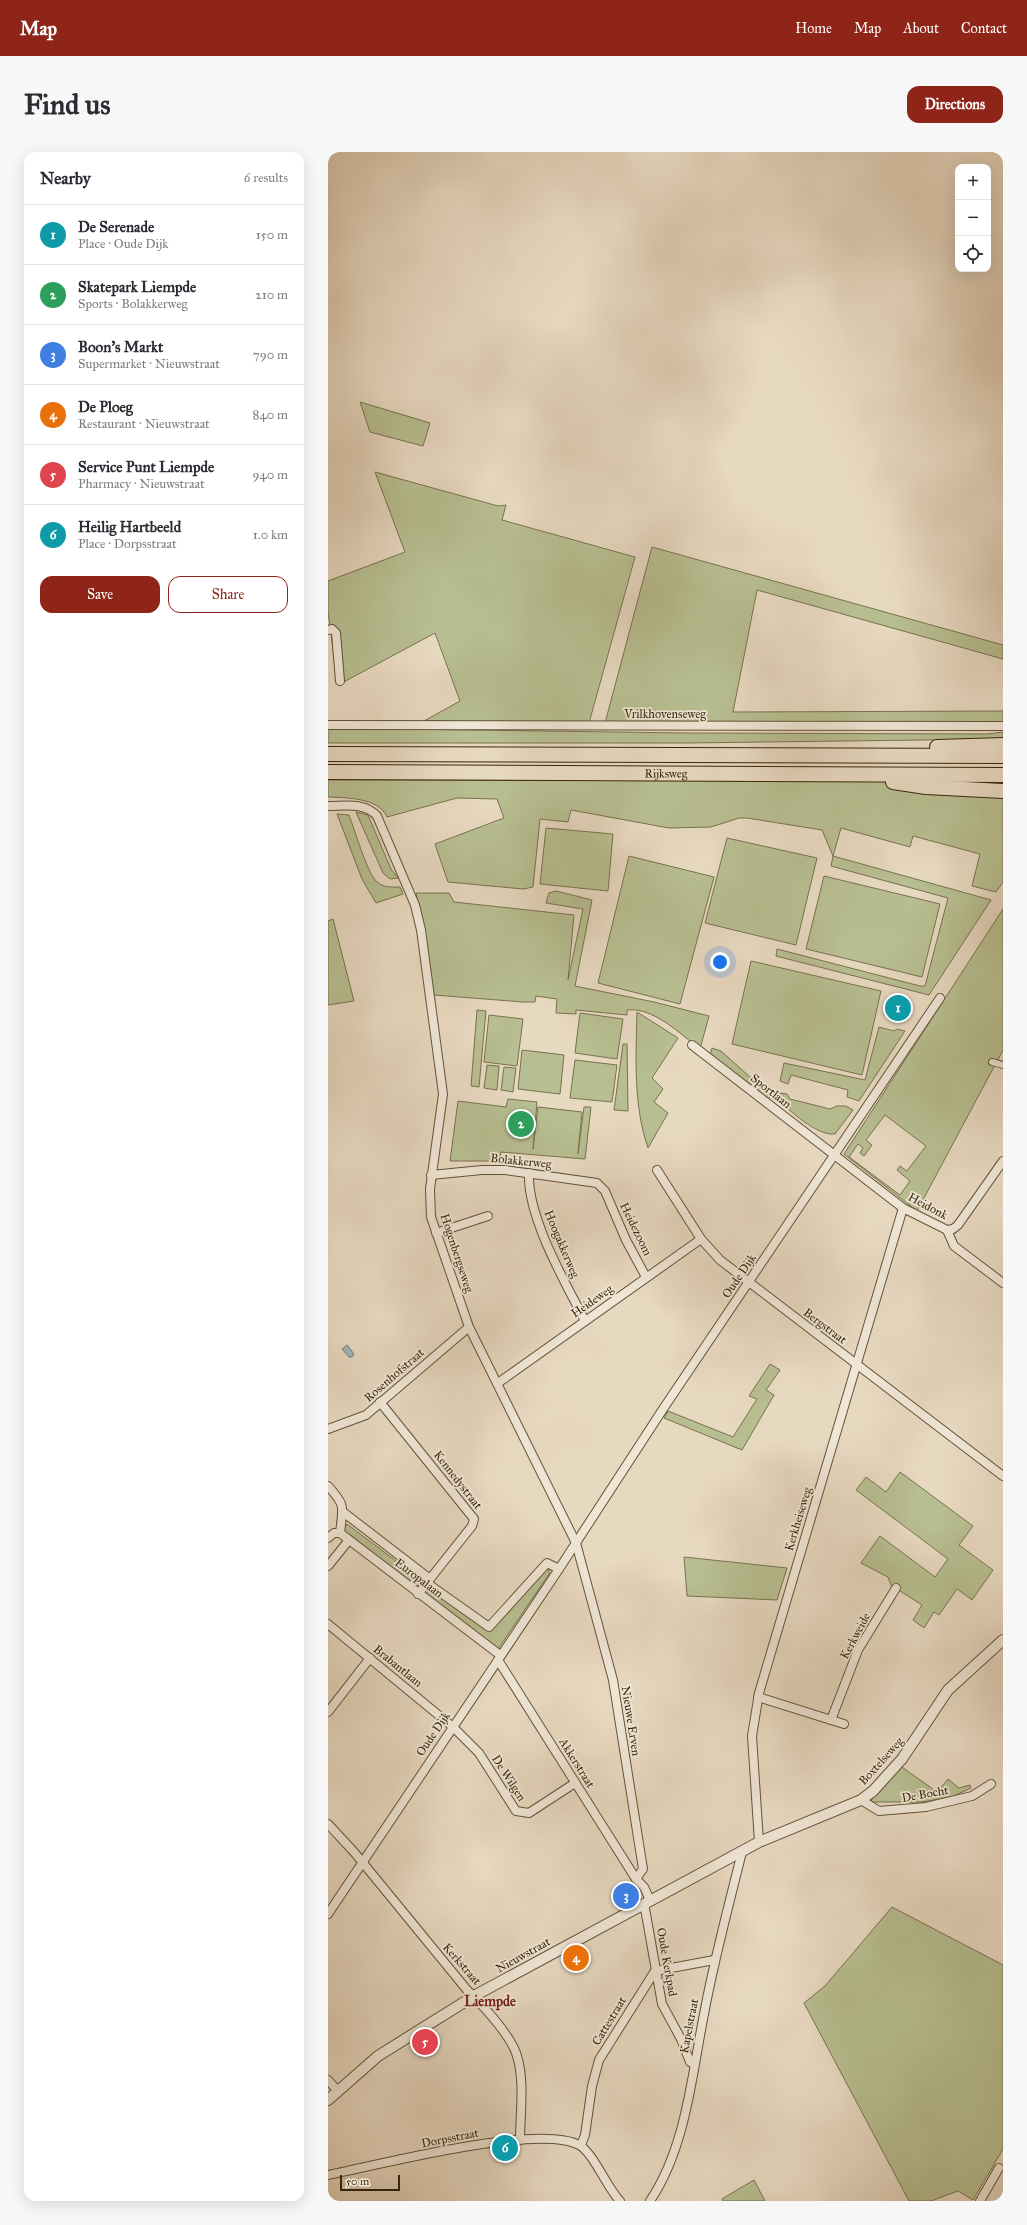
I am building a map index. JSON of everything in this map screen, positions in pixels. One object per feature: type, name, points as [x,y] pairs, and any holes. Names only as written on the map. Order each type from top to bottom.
[{"type":"highway","points":[[853,755],[926,747],[1003,745]]},
{"type":"highway","name":"Rijksweg","points":[[328,754],[1003,756]]},
{"type":"highway","name":"Rijksweg","points":[[328,772],[1003,775]]},
{"type":"highway","points":[[853,775],[926,787],[1003,791]]},
{"type":"street","points":[[328,630],[336,632],[340,680]]},
{"type":"street","name":"Vrilkhovenseweg","points":[[328,725],[1003,726]]},
{"type":"street","name":"Hogenbergseweg","points":[[328,806],[361,806],[373,811],[377,816],[415,905],[421,930],[443,1094],[431,1175],[430,1202],[436,1233],[469,1327],[576,1543]]},
{"type":"street","name":"Oude Dijk","points":[[328,1914],[361,1862],[559,1569],[748,1283],[940,998]]},
{"type":"street","name":"Sportlaan","points":[[692,1045],[835,1156]]},
{"type":"street","points":[[992,1062],[1003,1066]]},
{"type":"street","name":"Heidonk","points":[[835,1156],[904,1208],[947,1230],[954,1246],[1003,1283]]},
{"type":"street","points":[[947,1230],[953,1229],[958,1225],[1003,1163]]},
{"type":"street","name":"Bolakkerweg","points":[[431,1175],[482,1170],[529,1173],[597,1183],[605,1191]]},
{"type":"street","name":"Bergstraat","points":[[657,1170],[701,1239],[720,1260],[748,1283],[1003,1476]]},
{"type":"street","name":"Hoogakkerweg","points":[[529,1173],[528,1188],[537,1216],[558,1269],[585,1321]]},
{"type":"street","name":"Heidezoom","points":[[605,1191],[626,1240],[646,1277]]},
{"type":"street","name":"Kerkheiseweg","points":[[759,1842],[752,1736],[758,1697],[904,1208]]},
{"type":"street","points":[[436,1233],[488,1216]]},
{"type":"street","name":"Heideweg","points":[[498,1383],[701,1239]]},
{"type":"street","name":"Rosenhofstraat","points":[[328,1429],[366,1415],[469,1327]]},
{"type":"street","name":"Kennedystraat","points":[[380,1402],[473,1515],[474,1519],[472,1526],[418,1594]]},
{"type":"street","points":[[328,1486],[342,1501],[343,1512],[340,1533],[334,1532],[328,1538]]},
{"type":"street","name":"Europalaan","points":[[343,1512],[428,1581],[489,1627],[547,1563],[559,1569]]},
{"type":"street","name":"Europalaan","points":[[340,1533],[499,1657]]},
{"type":"street","points":[[328,1566],[349,1540]]},
{"type":"street","name":"Nieuwe Erven","points":[[576,1543],[613,1680],[643,1869],[636,1879]]},
{"type":"street","name":"Kerkweide","points":[[831,1720],[858,1650],[896,1588]]},
{"type":"street","name":"Brabantlaan","points":[[328,1624],[452,1727]]},
{"type":"street","name":"Boxtelseweg","points":[[742,1852],[759,1842],[861,1800],[873,1791],[902,1759],[948,1690],[1003,1640]]},
{"type":"street","name":"Akkerstraat","points":[[499,1657],[575,1783],[636,1879]]},
{"type":"street","points":[[328,1712],[370,1658]]},
{"type":"street","points":[[758,1697],[844,1724]]},
{"type":"street","name":"De Wilgen","points":[[452,1727],[479,1753],[516,1811],[529,1812],[575,1783]]},
{"type":"street","name":"De Bocht","points":[[861,1800],[879,1810],[926,1807],[972,1796],[990,1784]]},
{"type":"street","name":"Kerkstraat","points":[[328,1824],[482,2004],[517,2055],[521,2072],[520,2140]]},
{"type":"street","name":"Nieuwstraat","points":[[328,2100],[378,2056],[474,1996],[742,1852]]},
{"type":"street","name":"Kapelstraat","points":[[650,2201],[666,2173],[676,2146],[684,2116],[714,1960],[742,1852]]},
{"type":"street","points":[[636,1879],[644,1887],[647,1902]]},
{"type":"street","name":"Oude Kerkpad","points":[[647,1902],[655,1971],[662,2004],[681,2039],[690,2062],[694,2064]]},
{"type":"street","points":[[655,1971],[714,1960]]},
{"type":"street","name":"Cattestraat","points":[[581,2145],[585,2135],[592,2086],[599,2060],[655,1971]]},
{"type":"street","points":[[328,2080],[338,2091]]},
{"type":"street","name":"Dorpsstraat","points":[[328,2175],[472,2145],[520,2140],[555,2139],[570,2141],[581,2145]]},
{"type":"street","points":[[581,2145],[618,2200]]},
{"type":"street","points":[[980,2201],[999,2168]]},
{"type":"green space","points":[[360,402],[430,423],[423,446],[370,432]]},
{"type":"green space","points":[[375,472],[498,506],[506,505],[502,520],[635,557],[589,723],[424,721],[460,701],[435,633],[338,685],[328,612],[328,581],[405,552]]},
{"type":"green space","points":[[652,547],[1003,645],[1003,659],[757,590],[733,712],[1003,711],[1003,723],[605,723]]},
{"type":"green space","points":[[328,728],[686,733],[988,734],[1003,732],[1003,739],[687,743],[328,743]]},
{"type":"green space","points":[[328,780],[882,781],[1003,790],[1003,882],[996,892],[972,886],[980,854],[913,836],[910,847],[841,828],[833,856],[822,830],[747,818],[739,818],[711,827],[669,828],[571,810],[568,822],[540,819],[533,887],[523,889],[448,882],[435,844],[504,818],[497,799],[457,798],[387,817],[383,810],[369,802],[352,798],[328,797]]},
{"type":"green space","points":[[356,812],[368,815],[391,869],[398,878],[390,879],[383,873]]},
{"type":"green space","points":[[337,814],[349,815],[368,868],[376,881],[385,886],[400,887],[403,894],[376,903],[362,879]]},
{"type":"green space","points":[[546,828],[613,834],[608,891],[540,884]]},
{"type":"green space","points":[[727,838],[817,858],[796,945],[705,923]]},
{"type":"green space","points":[[629,856],[714,877],[680,1004],[598,983]]},
{"type":"green space","points":[[833,856],[991,900],[929,995],[776,956],[777,949],[920,986],[925,986],[948,898],[831,866]]},
{"type":"green space","points":[[824,876],[940,904],[922,977],[806,949]]},
{"type":"green space","points":[[556,891],[592,900],[575,986],[654,1002],[709,1016],[700,1049],[657,1017],[637,1010],[627,1010],[627,1015],[576,1010],[576,1014],[556,1013],[557,999],[536,996],[535,1002],[523,1002],[434,995],[416,893],[449,893],[454,902],[574,915],[568,980],[583,909],[546,903],[549,893]]},
{"type":"green space","points":[[1003,909],[1003,1050],[917,1211],[844,1154]],"holes":[[[885,1115],[926,1146],[907,1171],[900,1166],[897,1170],[910,1181],[900,1195],[849,1157],[858,1144],[863,1148],[860,1153],[864,1156],[872,1145],[866,1140]]]},
{"type":"green space","points":[[333,919],[354,1001],[328,1005],[328,921]]},
{"type":"green space","points":[[751,961],[881,991],[862,1075],[732,1044]]},
{"type":"green space","points":[[477,1010],[486,1011],[479,1087],[471,1086]]},
{"type":"green space","points":[[637,1012],[678,1038],[652,1078],[663,1089],[654,1102],[668,1113],[648,1148],[640,1115],[636,1081]]},
{"type":"green space","points":[[580,1013],[623,1019],[617,1059],[575,1053]]},
{"type":"green space","points":[[489,1015],[523,1019],[517,1066],[484,1062]]},
{"type":"green space","points":[[879,1027],[894,1031],[897,1029],[905,1031],[859,1101],[847,1097],[848,1090],[791,1075],[788,1084],[780,1081],[784,1063],[865,1080]]},
{"type":"green space","points":[[623,1044],[627,1044],[628,1111],[614,1110]]},
{"type":"green space","points":[[712,1048],[721,1051],[770,1095],[768,1103],[710,1056]]},
{"type":"green space","points":[[522,1050],[564,1055],[560,1094],[518,1089]]},
{"type":"green space","points":[[575,1060],[617,1065],[612,1102],[570,1098]]},
{"type":"green space","points":[[487,1065],[499,1066],[497,1090],[484,1088]]},
{"type":"green space","points":[[504,1067],[516,1068],[513,1092],[501,1090]]},
{"type":"green space","points":[[779,1093],[787,1094],[790,1099],[830,1109],[837,1106],[846,1106],[853,1110],[835,1134],[828,1134],[812,1127],[788,1109],[775,1098]]},
{"type":"green space","points":[[508,1099],[537,1102],[533,1149],[538,1107],[582,1112],[578,1154],[584,1107],[591,1107],[585,1159],[501,1152],[499,1161],[450,1161],[458,1101],[506,1107]]},
{"type":"green space","points":[[770,1364],[780,1370],[766,1390],[774,1395],[742,1450],[664,1418],[668,1411],[733,1437],[757,1399],[749,1396]]},
{"type":"green space","points":[[900,1472],[973,1526],[959,1545],[993,1570],[972,1600],[957,1589],[939,1615],[934,1612],[924,1628],[913,1620],[922,1605],[891,1585],[888,1577],[861,1563],[880,1536],[935,1577],[948,1559],[856,1490],[866,1477],[886,1492]]},
{"type":"green space","points":[[347,1524],[420,1579],[419,1586],[416,1587],[344,1531]]},
{"type":"green space","points":[[684,1557],[787,1568],[777,1600],[687,1596]]},
{"type":"green space","points":[[547,1569],[549,1570],[549,1574],[498,1649],[425,1595],[430,1589],[491,1629]]},
{"type":"green space","points":[[899,1765],[937,1792],[948,1779],[959,1788],[970,1785],[971,1788],[954,1796],[923,1802],[870,1802]]},
{"type":"green space","points":[[892,1907],[1003,1965],[1003,2149],[973,2200],[958,2191],[931,2201],[909,2201],[804,2003],[825,1986]]},
{"type":"green space","points":[[754,2180],[765,2201],[723,2201],[722,2199]]},
{"type":"water","points":[[347,1345],[354,1354],[352,1357],[349,1357],[342,1349]]},
{"type":"place","name":"De Serenade","points":[[898,1008]]},
{"type":"place","name":"Skatepark Liempde","points":[[521,1124]]},
{"type":"place","name":"Boon's Markt","points":[[626,1896]]},
{"type":"place","name":"De Ploeg","points":[[576,1958]]},
{"type":"place","name":"Service Punt Liempde","points":[[425,2042]]},
{"type":"place","name":"Heilig Hartbeeld","points":[[505,2148]]},
{"type":"district","name":"Liempde","points":[[490,2001]]}]
